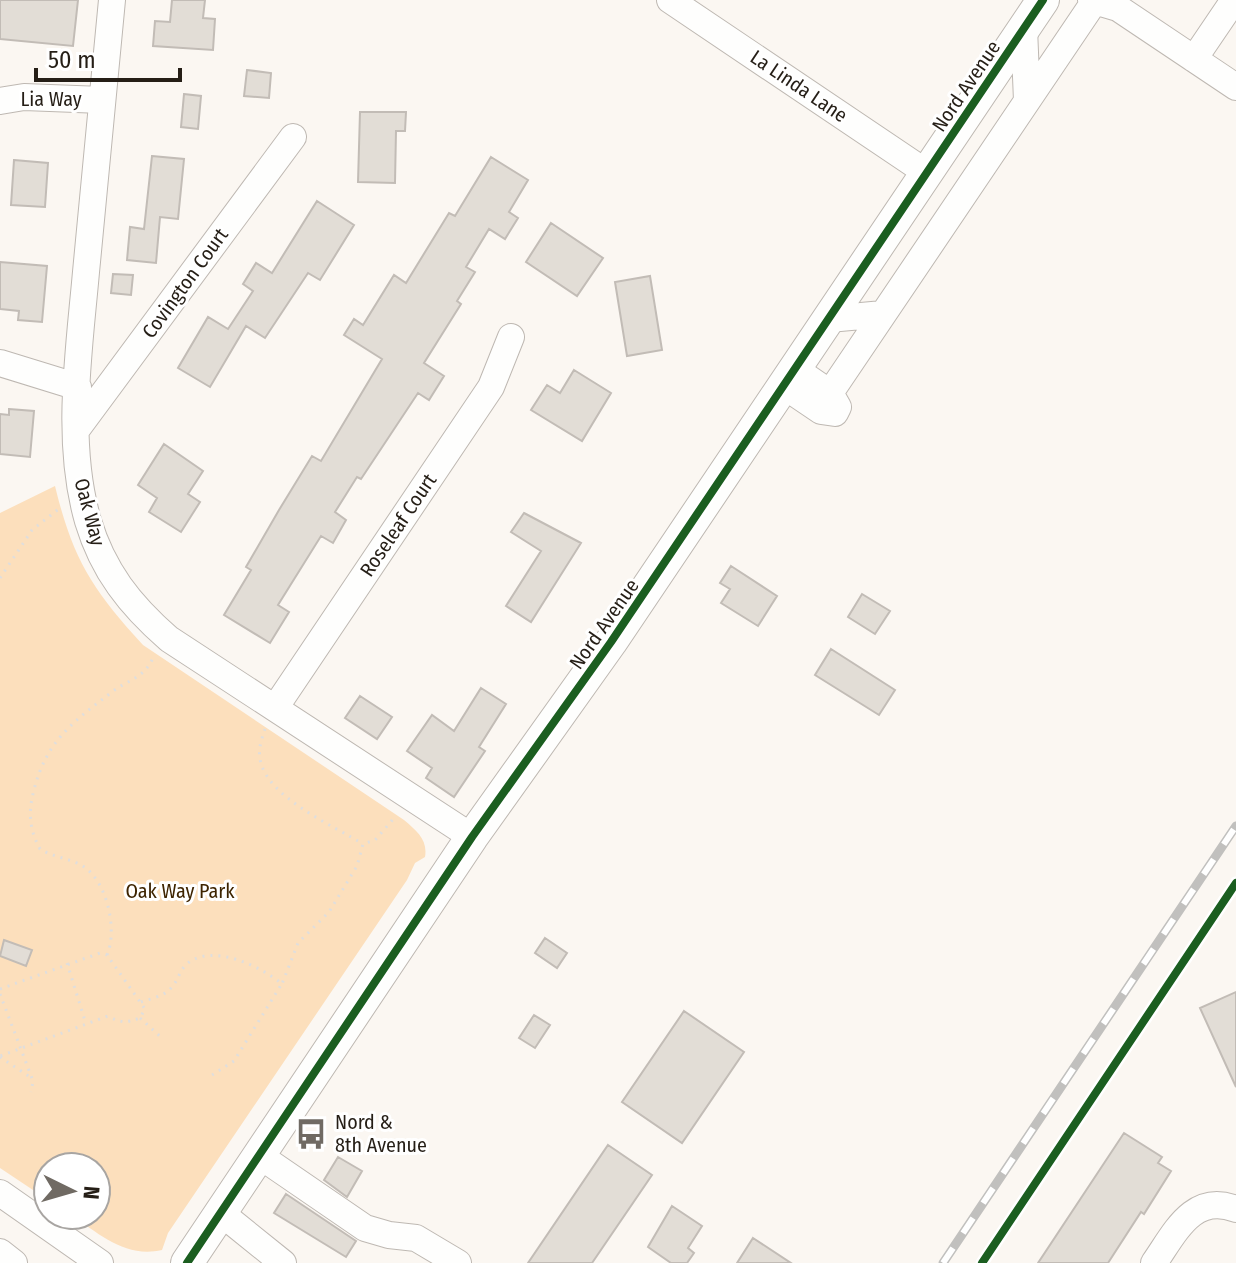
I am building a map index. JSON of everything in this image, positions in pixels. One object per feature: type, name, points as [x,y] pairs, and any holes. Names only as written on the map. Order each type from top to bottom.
[{"type":"main road","name":"Nord Avenue","points":[[187,1263],[472,837],[611,642],[1043,0]]},
{"type":"street","name":"Oak Way","points":[[112,0],[78,387],[77,429],[79,475],[88,520],[109,572],[128,601],[169,639],[270,718],[472,837]]},
{"type":"street","name":"La Linda Lane","points":[[670,0],[927,173]]},
{"type":"street","points":[[1194,59],[1234,0]]},
{"type":"street","points":[[790,378],[821,411],[834,404],[883,314],[1027,101],[1104,2],[1236,87]]},
{"type":"street","points":[[1024,28],[1027,101]]},
{"type":"street","name":"Lia Way","points":[[0,101],[24,97],[102,100]]},
{"type":"street","name":"Covington Court","points":[[77,429],[293,137]]},
{"type":"street","points":[[829,319],[883,314]]},
{"type":"street","name":"Roseleaf Court","points":[[270,718],[491,387],[511,337]]},
{"type":"street","points":[[0,363],[78,387]]},
{"type":"street","points":[[260,1156],[365,1228],[416,1238],[458,1263]]},
{"type":"street","points":[[0,1193],[100,1263]]},
{"type":"street","points":[[1154,1263],[1190,1212],[1213,1204],[1236,1209]]},
{"type":"street","points":[[221,1213],[262,1260]]},
{"type":"street","points":[[0,1252],[14,1263]]},
{"type":"path","points":[[0,578],[32,530],[60,508]]},
{"type":"path","points":[[0,1056],[108,1016],[121,1023],[140,1018],[145,1009],[107,955],[112,926],[99,883],[79,863],[40,849],[32,835],[31,802],[43,763],[64,729],[113,691],[138,680],[153,658]]},
{"type":"path","points":[[270,718],[259,757],[271,780],[300,807],[363,844],[375,840],[398,813]]},
{"type":"path","points":[[212,1075],[222,1072],[234,1061],[282,984],[298,943],[329,912],[357,866],[363,844]]},
{"type":"path","points":[[31,1092],[32,1078],[0,991],[90,953],[107,955]]},
{"type":"path","points":[[141,1002],[167,992],[189,962],[206,956],[251,965],[282,984]]},
{"type":"path","points":[[67,963],[86,1024]]},
{"type":"path","points":[[261,1003],[267,1006]]},
{"type":"path","points":[[140,1018],[163,1039]]},
{"type":"path","points":[[0,1056],[32,1078]]},
{"type":"green space","name":"Oak Way Park","points":[[55,486],[77,554],[97,590],[143,645],[404,820],[417,832],[425,846],[425,857],[415,863],[407,880],[168,1233],[162,1250],[149,1252],[125,1248],[94,1231],[112,1231],[112,1151],[32,1151],[32,1189],[0,1168],[0,513]]},
{"type":"building","points":[[0,0],[78,0],[73,46],[0,39]]},
{"type":"building","points":[[172,0],[205,0],[203,18],[215,19],[213,50],[153,46],[155,21],[170,22]]},
{"type":"building","points":[[247,70],[271,73],[269,98],[244,96]]},
{"type":"building","points":[[184,94],[201,96],[198,129],[181,127]]},
{"type":"building","points":[[360,112],[406,112],[405,131],[396,131],[395,183],[358,182]]},
{"type":"building","points":[[152,156],[184,159],[178,219],[160,217],[156,263],[127,260],[130,227],[144,229]]},
{"type":"building","points":[[491,157],[528,180],[509,212],[518,218],[505,239],[489,229],[466,267],[475,272],[457,301],[461,304],[424,363],[444,376],[429,400],[418,393],[361,479],[357,477],[335,512],[346,520],[333,543],[321,536],[278,605],[289,612],[270,643],[224,615],[251,570],[246,567],[312,456],[321,461],[382,359],[344,335],[354,319],[363,325],[394,275],[406,283],[449,213],[455,216]]},
{"type":"building","points":[[14,160],[48,163],[45,207],[11,205]]},
{"type":"building","points":[[317,201],[354,225],[320,280],[308,273],[265,338],[246,326],[210,387],[178,368],[208,317],[228,329],[253,291],[243,284],[256,263],[272,273]]},
{"type":"building","points":[[551,223],[603,258],[577,296],[526,262]]},
{"type":"building","points":[[0,262],[47,266],[42,322],[18,320],[19,311],[0,309]]},
{"type":"building","points":[[113,274],[133,275],[131,295],[111,293]]},
{"type":"building","points":[[650,276],[662,350],[627,356],[615,282]]},
{"type":"building","points":[[574,370],[611,393],[582,441],[531,410],[547,385],[560,393]]},
{"type":"building","points":[[9,409],[34,411],[30,457],[0,454],[0,414],[9,415]]},
{"type":"building","points":[[164,444],[203,471],[188,494],[200,502],[181,532],[149,512],[157,498],[138,485]]},
{"type":"building","points":[[524,513],[581,543],[531,622],[506,606],[541,551],[511,532]]},
{"type":"building","points":[[731,566],[777,596],[758,626],[721,603],[730,589],[720,583]]},
{"type":"building","points":[[862,594],[890,611],[875,634],[848,617]]},
{"type":"building","points":[[831,649],[895,690],[879,715],[815,675]]},
{"type":"building","points":[[481,688],[506,704],[479,747],[485,751],[454,797],[426,778],[432,768],[407,751],[432,715],[454,731]]},
{"type":"building","points":[[360,696],[392,717],[377,739],[345,718]]},
{"type":"building","points":[[545,938],[567,953],[557,968],[535,953]]},
{"type":"building","points":[[4,940],[32,950],[26,966],[0,956]]},
{"type":"building","points":[[1236,992],[1236,1087],[1200,1008]]},
{"type":"building","points":[[684,1011],[744,1052],[682,1143],[622,1102]]},
{"type":"building","points":[[534,1015],[550,1025],[535,1048],[519,1038]]},
{"type":"building","points":[[1124,1133],[1162,1157],[1158,1163],[1171,1171],[1144,1214],[1141,1212],[1108,1263],[1038,1263]]},
{"type":"building","points":[[608,1145],[652,1175],[592,1263],[528,1263]]},
{"type":"building","points":[[338,1157],[362,1171],[347,1197],[324,1180]]},
{"type":"building","points":[[286,1194],[356,1241],[346,1257],[274,1213]]},
{"type":"building","points":[[672,1206],[702,1226],[688,1248],[694,1253],[687,1263],[671,1263],[648,1247]]},
{"type":"building","points":[[753,1238],[791,1263],[737,1263]]},
{"type":"railway","points":[[943,1263],[1236,826]]},
{"type":"cycle path","points":[[187,1263],[472,837],[611,642],[1043,0]]},
{"type":"cycle path","points":[[982,1263],[1236,883]]},
{"type":"place","name":"Nord & 8th Avenue","points":[[311,1134]]}]
